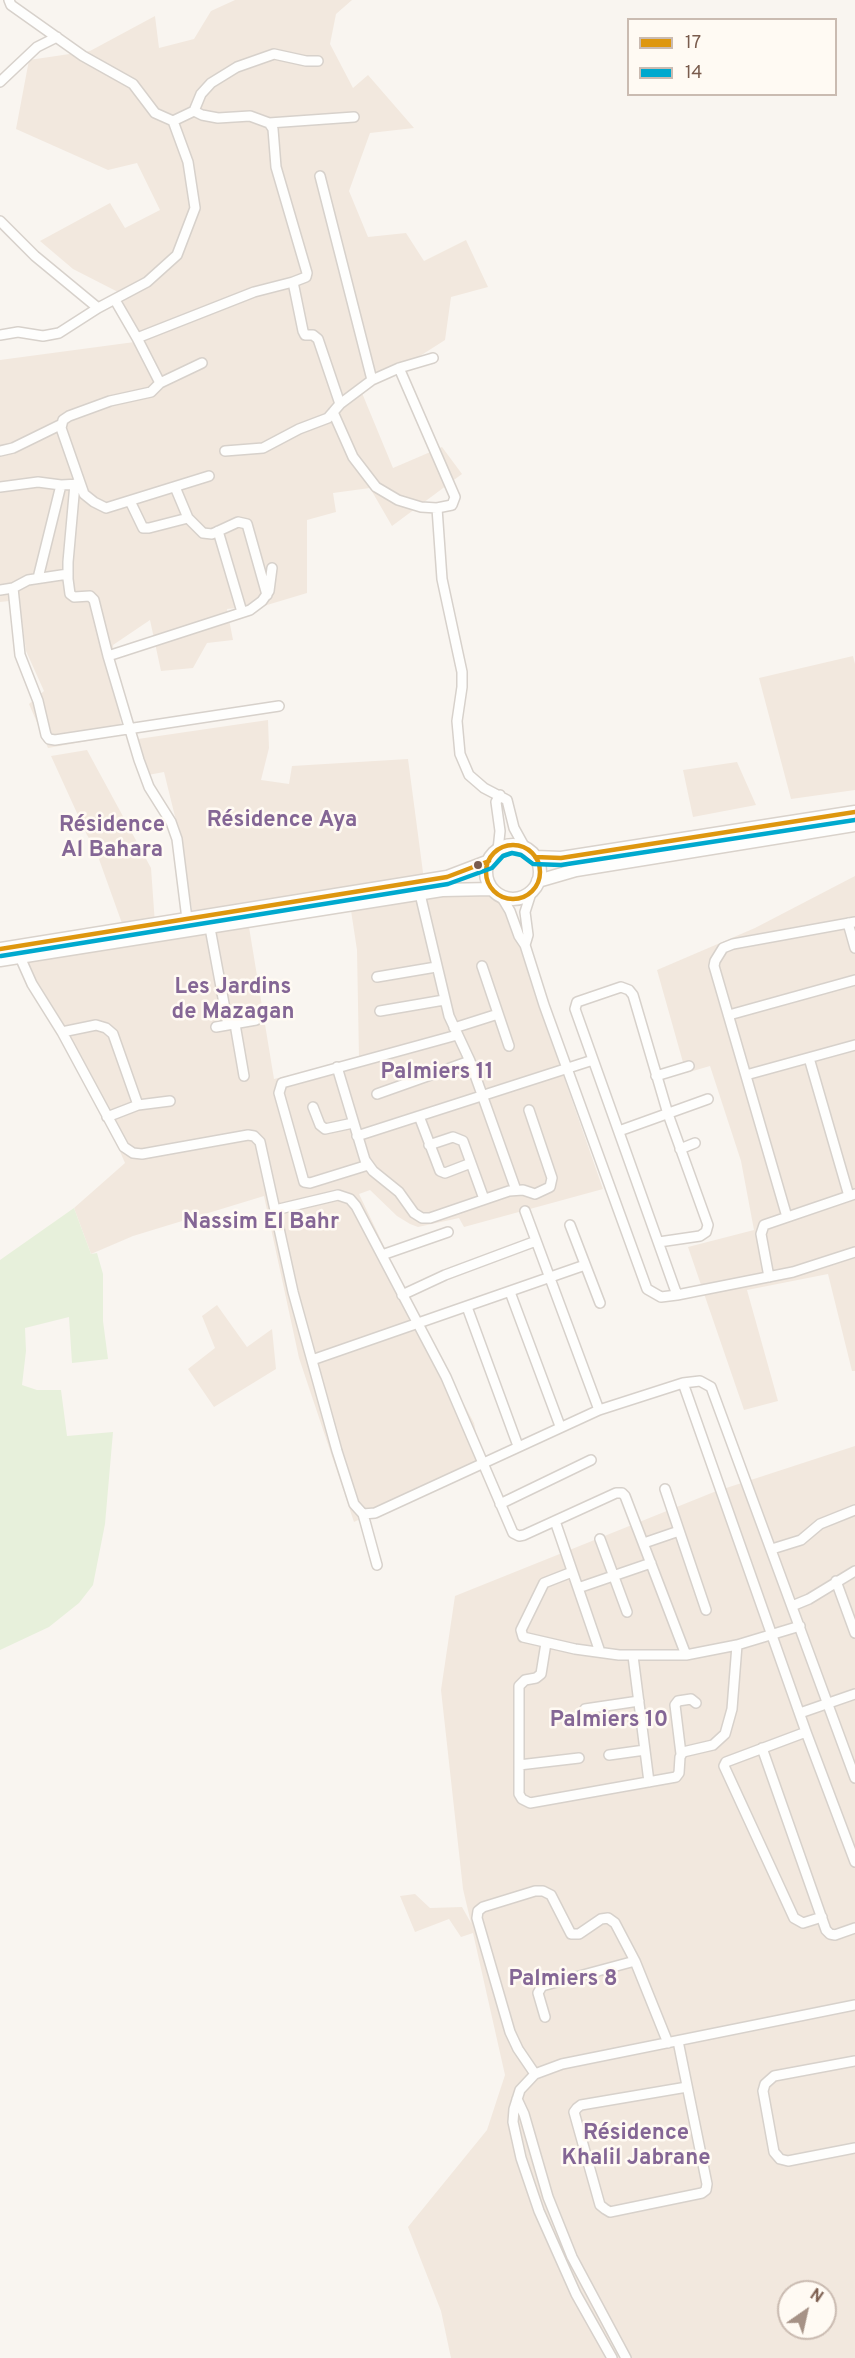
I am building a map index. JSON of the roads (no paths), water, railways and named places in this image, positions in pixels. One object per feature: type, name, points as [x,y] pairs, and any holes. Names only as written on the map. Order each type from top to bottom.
[{"type":"main road","points":[[497,893],[486,872],[489,861],[498,850],[511,846],[530,853],[568,857],[855,812]]},
{"type":"main road","points":[[0,960],[458,889],[497,893],[518,898],[535,886],[576,870],[855,825]]},
{"type":"main road","points":[[530,853],[539,866],[535,886]]},
{"type":"main road","points":[[0,949],[447,877],[489,861]]},
{"type":"street","points":[[0,6],[10,3],[84,57],[133,84],[154,113],[173,121],[188,162],[195,208],[177,255],[147,282],[51,335],[18,332],[0,335]]},
{"type":"street","points":[[0,82],[37,47],[57,37]]},
{"type":"street","points":[[173,121],[194,111],[201,94],[211,83],[237,67],[274,54],[306,61],[318,61]]},
{"type":"street","points":[[194,111],[210,117],[241,115],[269,123],[354,117]]},
{"type":"street","points":[[137,338],[254,292],[306,277],[307,273],[276,167],[275,135],[269,123]]},
{"type":"street","points":[[320,176],[372,380]]},
{"type":"street","points":[[0,221],[35,256],[98,308]]},
{"type":"street","points":[[293,282],[303,332],[305,335],[313,335],[318,339],[340,404]]},
{"type":"street","points":[[115,300],[160,383]]},
{"type":"street","points":[[225,451],[263,448],[299,429],[328,418],[340,404],[372,380],[399,368],[433,358]]},
{"type":"street","points":[[202,363],[160,383],[150,392],[110,401],[72,414],[66,418],[61,428],[77,484],[84,494],[106,508],[209,476]]},
{"type":"street","points":[[333,412],[353,457],[376,487],[410,504],[437,508],[452,505],[455,497],[399,368]]},
{"type":"street","points":[[0,451],[13,448],[62,424]]},
{"type":"street","points":[[0,487],[38,482],[61,485],[77,484]]},
{"type":"street","points":[[77,484],[68,574],[72,596],[90,596],[94,600],[129,728],[149,787],[171,822],[177,839],[187,919]]},
{"type":"street","points":[[38,578],[61,485]]},
{"type":"street","points":[[175,488],[188,518],[205,534],[238,522],[248,526],[267,595]]},
{"type":"street","points":[[130,501],[143,528],[188,518]]},
{"type":"street","points":[[437,508],[442,579],[463,680],[457,721],[458,742],[469,775],[484,788],[507,800],[514,828],[530,853]]},
{"type":"street","points":[[218,531],[242,612]]},
{"type":"street","points":[[108,656],[256,606],[267,595],[272,568]]},
{"type":"street","points":[[0,590],[13,588],[28,579],[68,574]]},
{"type":"street","points":[[13,588],[20,655],[38,701],[47,737],[54,740],[279,706]]},
{"type":"street","points":[[498,850],[500,831],[496,802],[500,795]]},
{"type":"street","points":[[525,945],[528,935],[525,912],[535,886]]},
{"type":"street","points":[[497,893],[510,911],[519,936],[525,945],[644,1285],[656,1296],[677,1295],[813,1266],[855,1252]]},
{"type":"street","points":[[420,894],[444,1000],[456,1032],[471,1061],[516,1190]]},
{"type":"street","points":[[787,1217],[714,966],[723,948],[733,944],[852,923],[855,948]]},
{"type":"street","points":[[210,928],[244,1076]]},
{"type":"street","points":[[20,957],[32,984],[62,1032],[121,1143],[128,1150],[138,1154],[244,1136],[254,1136],[262,1146],[293,1292],[347,1483],[356,1508],[363,1514],[377,1565]]},
{"type":"street","points":[[482,966],[509,1047]]},
{"type":"street","points":[[377,977],[436,968]]},
{"type":"street","points":[[729,1015],[855,980]]},
{"type":"street","points":[[659,1242],[700,1236],[707,1228],[707,1221],[668,1113],[633,995],[626,988],[621,987],[575,1004],[575,1009],[677,1295]]},
{"type":"street","points":[[380,1011],[444,1000]]},
{"type":"street","points":[[368,1165],[308,1183],[301,1177],[279,1093],[280,1086],[285,1080],[456,1032],[498,1014]]},
{"type":"street","points":[[216,1027],[256,1020]]},
{"type":"street","points":[[62,1032],[90,1025],[101,1026],[113,1034],[138,1105]]},
{"type":"street","points":[[746,1075],[855,1045]]},
{"type":"street","points":[[769,1276],[761,1234],[762,1228],[767,1223],[852,1195],[809,1058]]},
{"type":"street","points":[[357,1136],[593,1060]]},
{"type":"street","points":[[377,1094],[471,1061]]},
{"type":"street","points":[[656,1076],[689,1066]]},
{"type":"street","points":[[337,1067],[362,1154],[368,1165],[399,1192],[414,1213],[422,1218],[430,1218],[516,1190],[535,1194],[550,1187],[552,1181],[529,1110]]},
{"type":"street","points":[[619,1131],[708,1100]]},
{"type":"street","points":[[107,1117],[138,1105],[170,1101]]},
{"type":"street","points":[[313,1107],[320,1125],[325,1130],[353,1123]]},
{"type":"street","points":[[419,1116],[437,1167],[442,1173],[471,1163]]},
{"type":"street","points":[[429,1145],[453,1137],[460,1138],[484,1199]]},
{"type":"street","points":[[680,1149],[695,1143]]},
{"type":"street","points":[[275,1210],[338,1195],[346,1197],[356,1206],[446,1377],[510,1530],[516,1535],[525,1535],[622,1493],[627,1498],[686,1655]]},
{"type":"street","points":[[525,1211],[599,1410]]},
{"type":"street","points":[[570,1225],[600,1303]]},
{"type":"street","points":[[382,1255],[448,1232]]},
{"type":"street","points":[[402,1294],[445,1275],[536,1241]]},
{"type":"street","points":[[312,1360],[585,1265]]},
{"type":"street","points":[[510,1292],[560,1426]]},
{"type":"street","points":[[467,1307],[518,1446]]},
{"type":"street","points":[[363,1514],[375,1513],[599,1410],[683,1383],[704,1382],[714,1392],[855,1778]]},
{"type":"street","points":[[683,1383],[806,1732],[855,1862]]},
{"type":"street","points":[[500,1504],[591,1460]]},
{"type":"street","points":[[665,1489],[706,1610]]},
{"type":"street","points":[[772,1550],[801,1540],[824,1522],[855,1510]]},
{"type":"street","points":[[555,1521],[600,1652]]},
{"type":"street","points":[[644,1543],[680,1531]]},
{"type":"street","points":[[600,1539],[627,1612]]},
{"type":"street","points":[[578,1588],[651,1563]]},
{"type":"street","points":[[792,1606],[809,1599],[855,1571]]},
{"type":"street","points":[[572,1572],[544,1582],[520,1630],[523,1637],[546,1643],[633,1656],[686,1655],[737,1645],[800,1626]]},
{"type":"street","points":[[836,1581],[851,1610],[855,1633]]},
{"type":"street","points":[[546,1643],[541,1674],[536,1678],[525,1680],[519,1686],[519,1794],[524,1801],[530,1803],[676,1777],[679,1773],[681,1755],[675,1705],[678,1701],[691,1700],[696,1703]]},
{"type":"street","points":[[681,1755],[687,1750],[713,1745],[725,1734],[732,1709],[737,1645]]},
{"type":"street","points":[[633,1656],[649,1782]]},
{"type":"street","points":[[800,1713],[855,1694]]},
{"type":"street","points":[[585,1709],[639,1701]]},
{"type":"street","points":[[806,1732],[726,1762],[724,1766],[794,1918],[803,1923],[822,1917]]},
{"type":"street","points":[[762,1748],[826,1930],[832,1935],[855,1928]]},
{"type":"street","points":[[609,1755],[645,1750]]},
{"type":"street","points":[[519,1765],[579,1758]]},
{"type":"street","points":[[535,2074],[518,2049],[510,2031],[477,1918],[478,1911],[483,1907],[535,1891],[551,1895],[572,1934],[579,1934],[601,1919],[612,1920],[624,1937],[668,2043]]},
{"type":"street","points":[[545,2017],[538,1993],[542,1986],[634,1961]]},
{"type":"street","points":[[612,2358],[572,2285],[539,2211],[522,2158],[513,2115],[525,2082],[535,2074],[562,2064],[855,2005]]},
{"type":"street","points":[[678,2041],[707,2184],[706,2190],[702,2193],[610,2212],[605,2209],[600,2205],[574,2112],[581,2105],[687,2087]]},
{"type":"street","points":[[855,2061],[774,2076],[765,2084],[763,2091],[774,2152],[780,2159],[788,2161],[855,2148]]},
{"type":"street","points":[[517,2099],[524,2114],[548,2197],[572,2257],[626,2358]]},
{"type":"district","name":"Résidence Aya","points":[[282,822]]},
{"type":"district","name":"Résidence Al Bahara","points":[[112,840]]},
{"type":"district","name":"Les Jardins de Mazagan","points":[[233,1002]]},
{"type":"district","name":"Palmiers 11","points":[[437,1074]]},
{"type":"district","name":"Nassim El Bahr","points":[[261,1224]]},
{"type":"district","name":"Palmiers 10","points":[[609,1722]]},
{"type":"district","name":"Palmiers 8","points":[[563,1981]]},
{"type":"district","name":"Résidence Khalil Jabrane","points":[[636,2148]]}]
